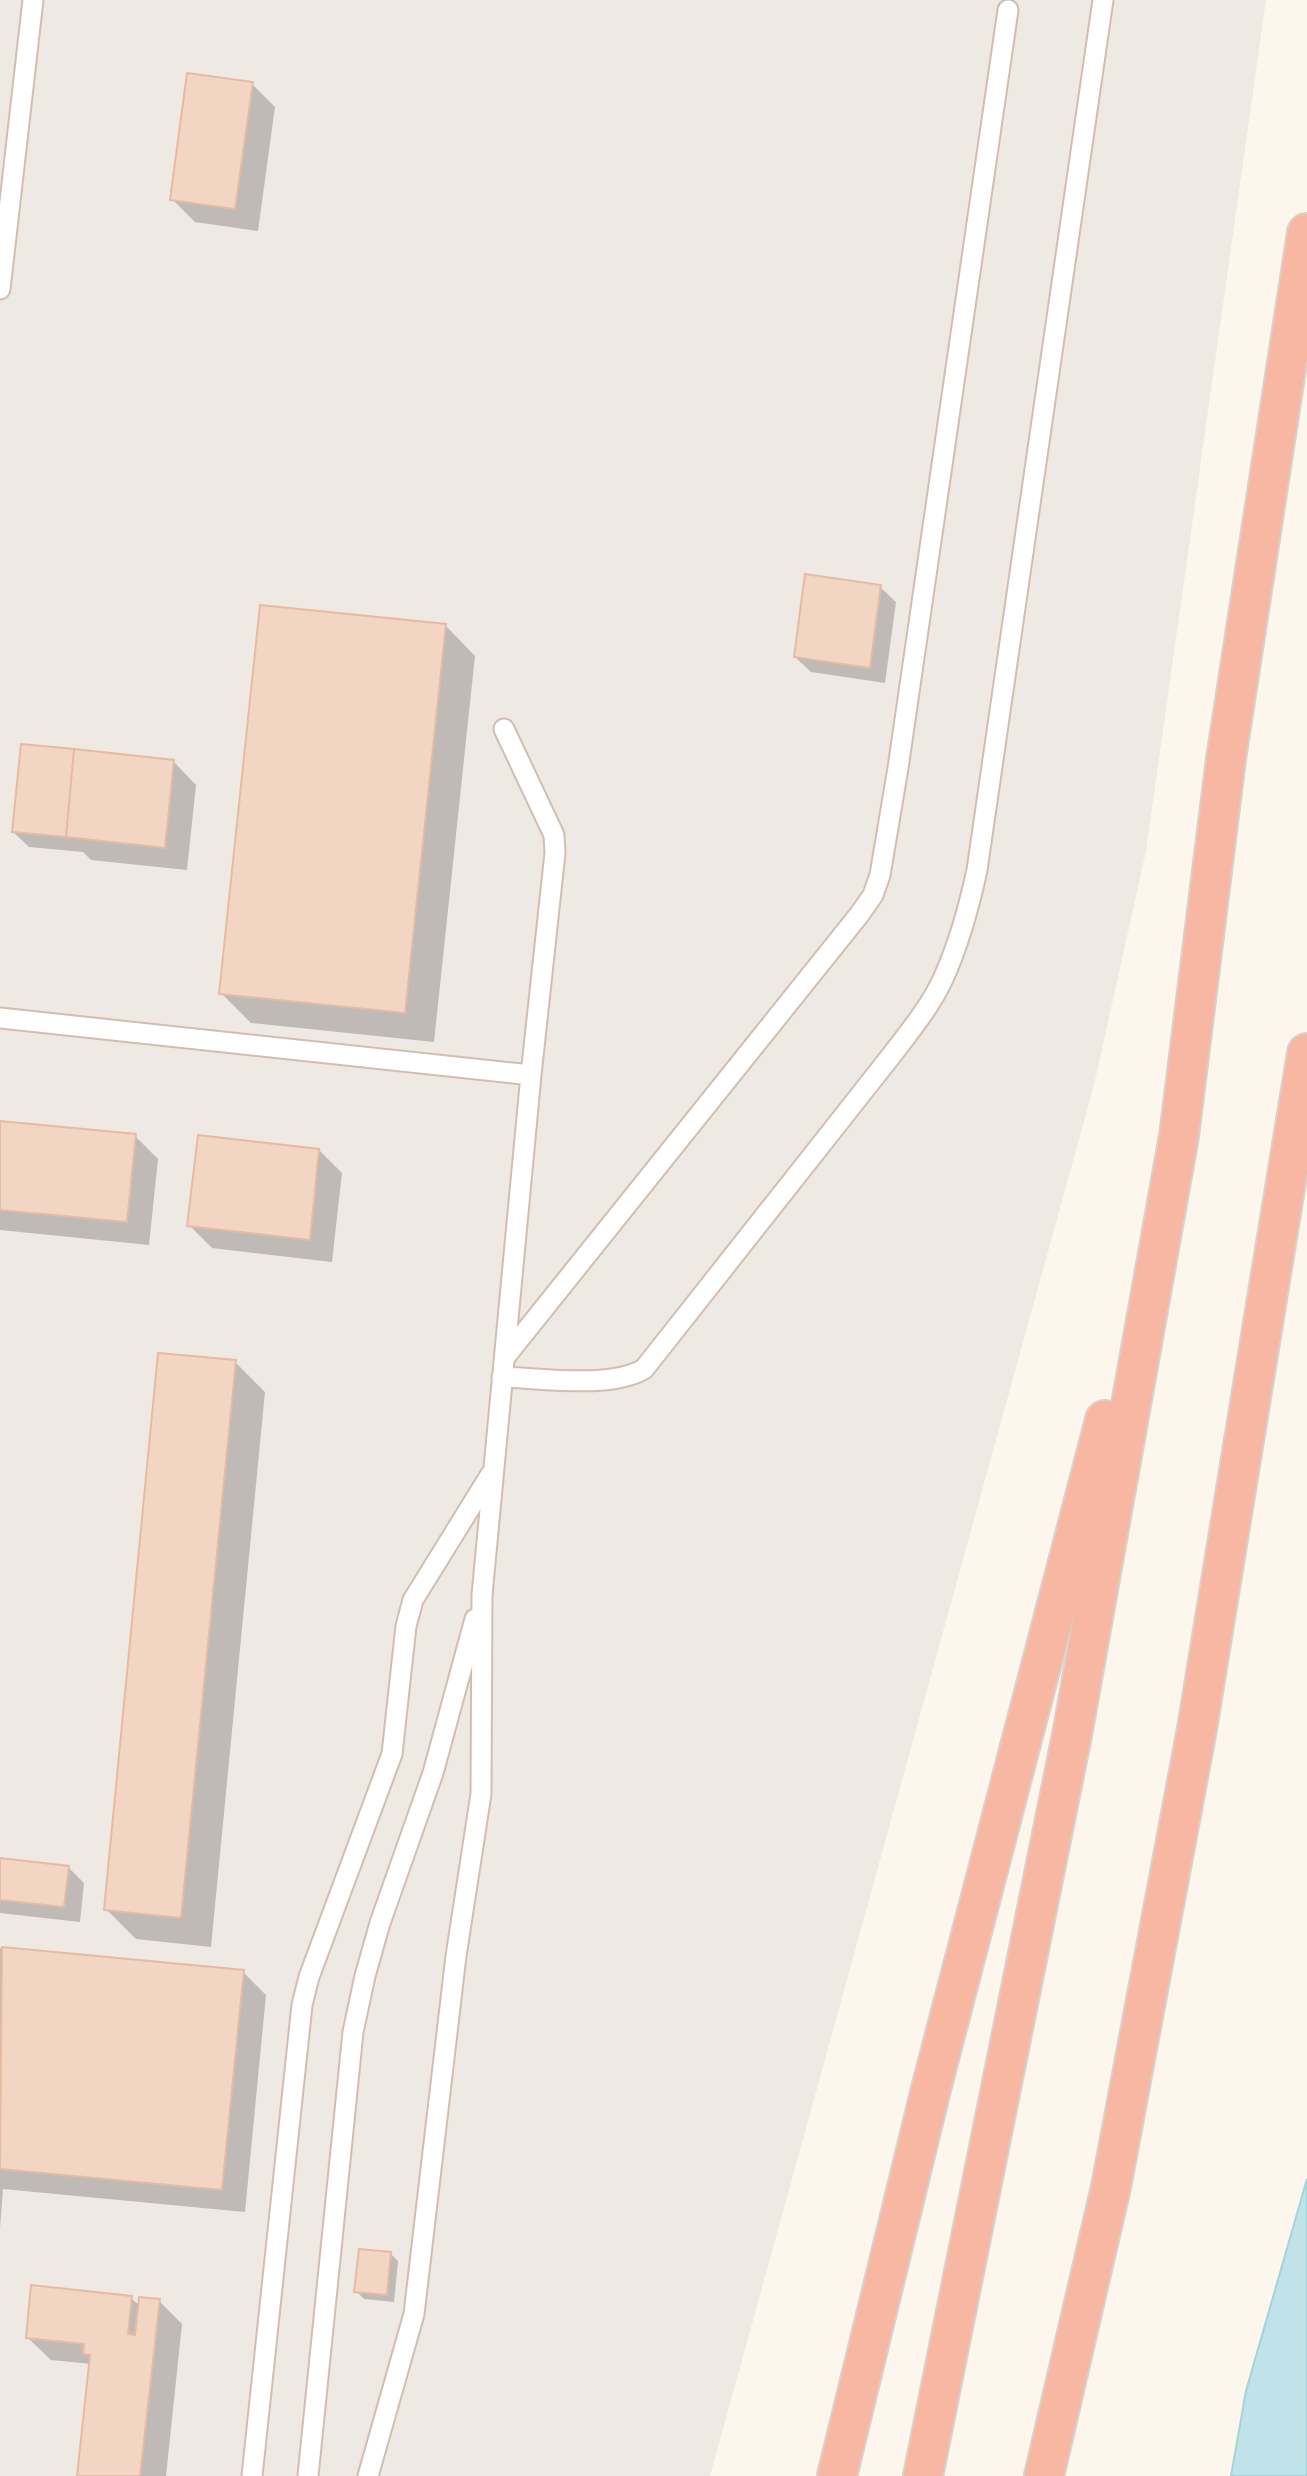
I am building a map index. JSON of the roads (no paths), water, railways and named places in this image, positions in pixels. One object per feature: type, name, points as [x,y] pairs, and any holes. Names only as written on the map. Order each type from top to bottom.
[{"type":"highway","points":[[923,2476],[1072,1735],[1179,1136],[1226,759],[1307,233]]},
{"type":"highway","points":[[1044,2476],[1111,2187],[1198,1729],[1307,1053]]},
{"type":"highway","points":[[837,2476],[931,2089],[1179,1136]]},
{"type":"highway","points":[[1060,2476],[1104,2257],[1111,2187]]},
{"type":"lane","points":[[0,289],[33,0]]},
{"type":"lane","points":[[503,1367],[607,1380],[635,1375],[645,1369],[891,1056],[942,981],[969,905],[977,870],[1103,0]]},
{"type":"lane","points":[[503,1367],[873,895],[880,875],[898,768],[1008,10]]},
{"type":"lane","points":[[368,2476],[414,2314],[456,1956],[481,1794],[482,1595],[531,1075],[555,853],[554,835],[504,729]]},
{"type":"lane","points":[[0,1018],[531,1075]]},
{"type":"lane","points":[[252,2476],[302,2005],[309,1977],[392,1754],[406,1626],[413,1600],[493,1470]]},
{"type":"lane","points":[[309,2476],[353,2032],[376,1936],[433,1773],[482,1595]]},
{"type":"water","points":[[1307,2179],[1307,2476],[1231,2476],[1246,2391]]}]
